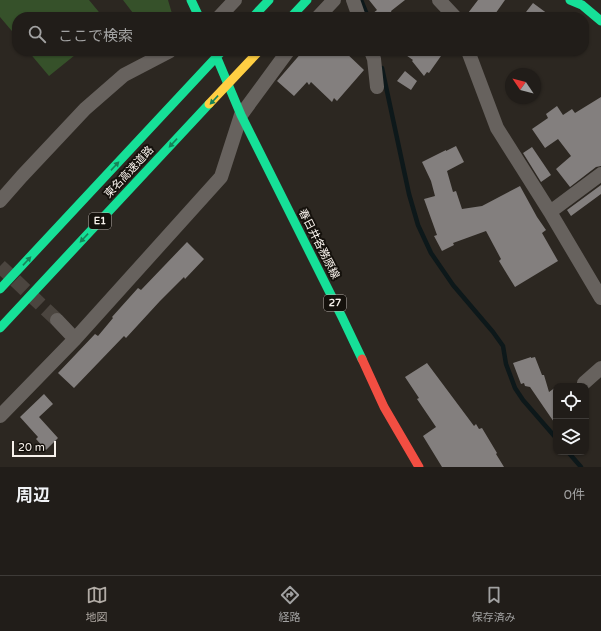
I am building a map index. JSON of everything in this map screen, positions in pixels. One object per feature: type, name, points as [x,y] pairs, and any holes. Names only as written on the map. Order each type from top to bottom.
[{"type":"main road","points":[[191,0],[197,12]]},
{"type":"main road","points":[[258,12],[269,0]]},
{"type":"main road","points":[[296,12],[307,0]]},
{"type":"main road","points":[[570,0],[582,6],[601,21]]},
{"type":"main road","name":"春日井各務原線","points":[[216,56],[241,115],[342,317],[384,407],[420,467]]},
{"type":"main road","name":"東名高速道路","points":[[0,289],[217,56]]},
{"type":"main road","name":"東名高速道路","points":[[0,328],[254,56]]},
{"type":"street","points":[[224,12],[235,0]]},
{"type":"street","points":[[323,12],[334,0]]},
{"type":"street","points":[[353,0],[357,12]]},
{"type":"street","points":[[439,0],[450,12]]},
{"type":"street","points":[[0,202],[22,176],[85,109],[124,75],[160,56]]},
{"type":"street","points":[[0,416],[75,339],[221,177],[241,115],[284,56]]},
{"type":"street","points":[[373,56],[378,87]]},
{"type":"street","points":[[470,56],[497,128],[550,212],[601,298]]},
{"type":"street","points":[[550,212],[601,174]]},
{"type":"street","points":[[57,320],[75,339]]},
{"type":"street","points":[[584,383],[601,368]]},
{"type":"green space","points":[[0,0],[89,0],[99,12],[12,12],[12,31],[0,17]]},
{"type":"green space","points":[[123,0],[168,0],[172,12],[132,12]]},
{"type":"green space","points":[[32,56],[74,56],[49,76]]},
{"type":"building","points":[[369,0],[405,0],[391,12],[374,12],[377,10]]},
{"type":"building","points":[[478,0],[505,0],[497,12],[469,12]]},
{"type":"building","points":[[533,3],[545,12],[526,12]]},
{"type":"building","points":[[299,56],[349,56],[364,70],[337,101],[334,98],[332,102],[311,82],[309,85],[307,82],[294,96],[277,81]]},
{"type":"building","points":[[407,56],[441,56],[429,73],[427,72],[424,76],[412,61],[413,60]]},
{"type":"building","points":[[405,71],[417,81],[411,90],[397,81]]},
{"type":"building","points":[[601,97],[601,166],[596,167],[570,187],[556,169],[571,156],[558,139],[545,148],[532,129],[548,118],[546,114],[557,106],[563,115],[572,109],[575,113]]},
{"type":"building","points":[[456,146],[464,162],[447,171],[453,192],[456,191],[462,209],[482,206],[520,186],[546,230],[542,233],[558,261],[515,287],[499,261],[501,259],[486,231],[453,243],[454,245],[442,251],[434,236],[437,235],[424,199],[435,196],[431,181],[422,162]]},
{"type":"building","points":[[532,147],[551,175],[541,182],[523,153]]},
{"type":"building","points":[[601,185],[601,194],[571,216],[567,210]]},
{"type":"building","points":[[187,242],[204,259],[185,279],[184,277],[160,301],[126,338],[124,336],[74,388],[58,373],[95,334],[98,336],[113,318],[112,317],[138,288],[141,290]]},
{"type":"building","points":[[535,357],[542,375],[544,375],[549,392],[553,389],[553,421],[530,387],[525,386],[524,383],[521,384],[513,363]]},
{"type":"building","points":[[427,363],[474,426],[476,424],[479,429],[482,428],[504,467],[442,467],[423,436],[436,427],[417,399],[419,398],[405,377]]},
{"type":"building","points":[[44,394],[53,404],[39,417],[58,438],[46,450],[36,439],[38,437],[20,417]]},
{"type":"waterway","points":[[361,0],[366,12]]},
{"type":"waterway","points":[[382,68],[409,194],[418,225],[431,253],[453,285],[503,346],[506,364],[515,388],[523,400],[553,435]]},
{"type":"waterway","points":[[571,455],[581,467]]},
{"type":"tunnel","points":[[0,266],[57,320]]},
{"type":"traffic: fast","points":[[191,0],[197,12]]},
{"type":"traffic: fast","points":[[258,12],[269,0]]},
{"type":"traffic: fast","points":[[296,12],[307,0]]},
{"type":"traffic: fast","points":[[570,0],[582,5],[601,21]]},
{"type":"traffic: fast","points":[[216,56],[241,115],[362,359]]},
{"type":"traffic: fast","points":[[0,289],[217,56]]},
{"type":"traffic: fast","points":[[0,328],[209,104]]},
{"type":"traffic: slow","points":[[209,104],[254,56]]},
{"type":"traffic: jam","points":[[362,359],[384,407],[419,467]]}]
